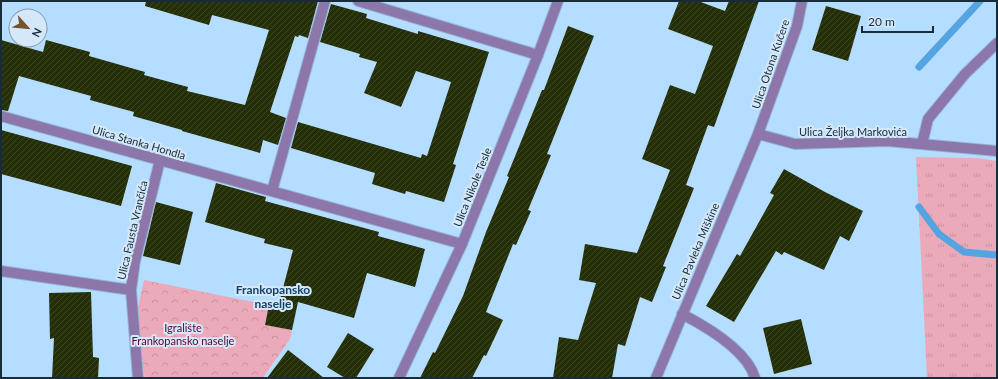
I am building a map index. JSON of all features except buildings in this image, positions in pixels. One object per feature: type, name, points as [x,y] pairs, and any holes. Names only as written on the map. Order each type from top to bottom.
[{"type":"street","points":[[272,191],[325,1]]},
{"type":"street","points":[[358,1],[538,55]]},
{"type":"street","name":"Ulica Nikole Tesle","points":[[399,378],[462,244],[538,55],[558,1]]},
{"type":"street","name":"Ulica Otona Kučere","points":[[758,134],[798,26],[802,1]]},
{"type":"street","points":[[922,144],[928,119],[965,74],[997,44]]},
{"type":"street","name":"Ulica Stanka Hondla","points":[[1,116],[462,244]]},
{"type":"street","name":"Ulica Željka Markovića","points":[[758,134],[795,144],[886,141],[997,151]]},
{"type":"street","name":"Ulica Pavleka Miškine","points":[[656,378],[758,134]]},
{"type":"street","name":"Ulica Fausta Vrančića","points":[[138,378],[131,290],[135,261],[160,160]]},
{"type":"street","points":[[1,270],[131,290]]},
{"type":"street","points":[[682,314],[716,333],[752,367],[755,378]]},
{"type":"green space","points":[[916,157],[977,158],[997,161],[997,378],[927,378]]},
{"type":"green space","name":"Igralište Frankopansko naselje","points":[[144,280],[269,305],[265,325],[292,330],[290,339],[263,378],[145,378],[142,365],[137,311]]},
{"type":"waterway","points":[[919,67],[980,1]]},
{"type":"waterway","points":[[919,207],[939,234],[964,252],[997,255]]},
{"type":"district","name":"Frankopansko naselje","points":[[273,296]]}]
